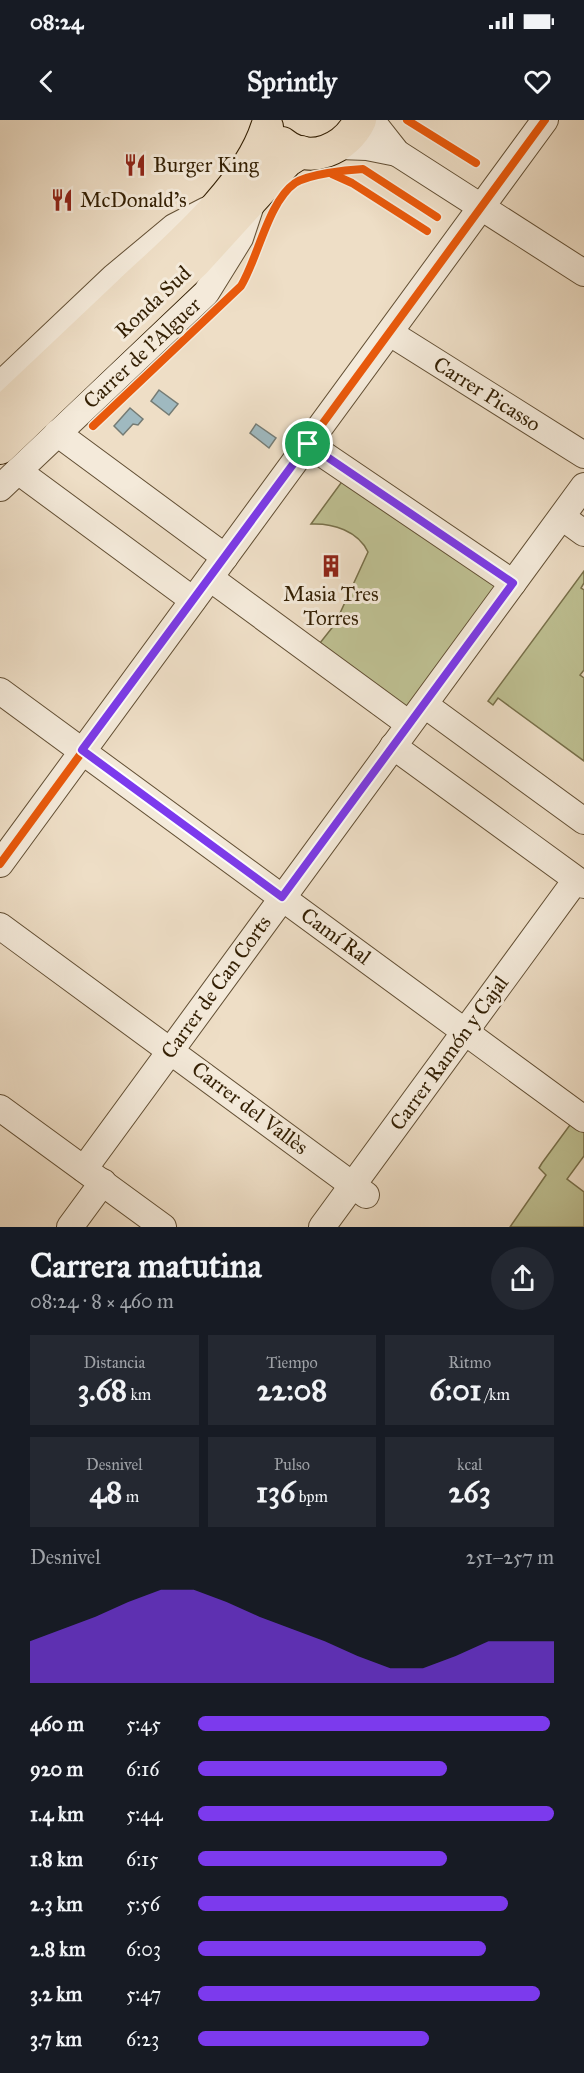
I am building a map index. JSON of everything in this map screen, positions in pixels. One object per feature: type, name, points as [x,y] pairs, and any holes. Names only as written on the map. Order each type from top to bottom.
[{"type":"main road","points":[[266,124],[286,147],[301,152],[327,152],[339,146],[355,130],[360,120]]},
{"type":"main road","name":"Ronda Sud","points":[[0,414],[178,247],[218,204],[255,157],[266,124]]},
{"type":"main road","name":"Ronda Sud","points":[[6,469],[287,160],[301,152]]},
{"type":"street","points":[[371,120],[397,153],[584,273]]},
{"type":"street","points":[[0,864],[545,120]]},
{"type":"street","points":[[339,146],[367,147],[397,153]]},
{"type":"street","name":"Carrer de l'Alguer","points":[[6,469],[57,433],[206,293],[240,238],[254,197]]},
{"type":"street","points":[[0,385],[114,277],[174,227],[218,204]]},
{"type":"street","name":"Carrer Picasso","points":[[390,333],[584,455]]},
{"type":"street","points":[[57,433],[225,557]]},
{"type":"street","points":[[308,444],[513,583]]},
{"type":"street","points":[[6,469],[193,600]]},
{"type":"street","name":"Carrer de Can Corts","points":[[70,1227],[93,1175],[171,1049],[584,486]]},
{"type":"street","points":[[562,517],[584,534]]},
{"type":"street","points":[[210,578],[584,820]]},
{"type":"street","name":"Camí Ral","points":[[0,691],[584,1119]]},
{"type":"street","points":[[393,746],[580,883]]},
{"type":"street","name":"Carrer Ramón y Cajal","points":[[322,1227],[359,1190],[405,1126],[465,1031],[580,883]]},
{"type":"street","name":"Carrer del Vallès","points":[[0,926],[171,1049],[359,1190]]},
{"type":"street","points":[[0,1108],[163,1227]]},
{"type":"green space","points":[[349,472],[513,583],[409,724],[312,653],[335,624],[368,552],[358,539],[344,530],[328,525],[311,524]]},
{"type":"green space","points":[[584,571],[584,583],[581,588],[584,590],[584,670],[580,675],[584,678],[584,761],[498,698],[493,705],[488,701]]},
{"type":"green space","points":[[578,1114],[584,1119],[584,1156],[567,1179],[584,1192],[584,1227],[510,1227],[546,1175],[539,1168],[542,1163]]},
{"type":"water","points":[[159,390],[178,404],[169,415],[151,401]]},
{"type":"water","points":[[130,408],[143,419],[138,425],[133,424],[123,435],[114,426]]},
{"type":"water","points":[[256,424],[276,438],[269,448],[250,433]]},
{"type":"cycle path","points":[[407,120],[476,163]]},
{"type":"cycle path","points":[[0,864],[545,120]]},
{"type":"cycle path","points":[[93,426],[241,286],[278,203],[295,183],[318,175],[363,169],[437,217]]},
{"type":"cycle path","points":[[332,174],[352,183],[427,231]]},
{"type":"place","name":"Burger King","points":[[135,165]]},
{"type":"place","name":"McDonald's","points":[[62,200]]},
{"type":"place","name":"Masia Tres Torres","points":[[331,566]]},
{"type":"route","points":[[308,444],[513,583],[282,897],[82,750],[308,444]]}]
